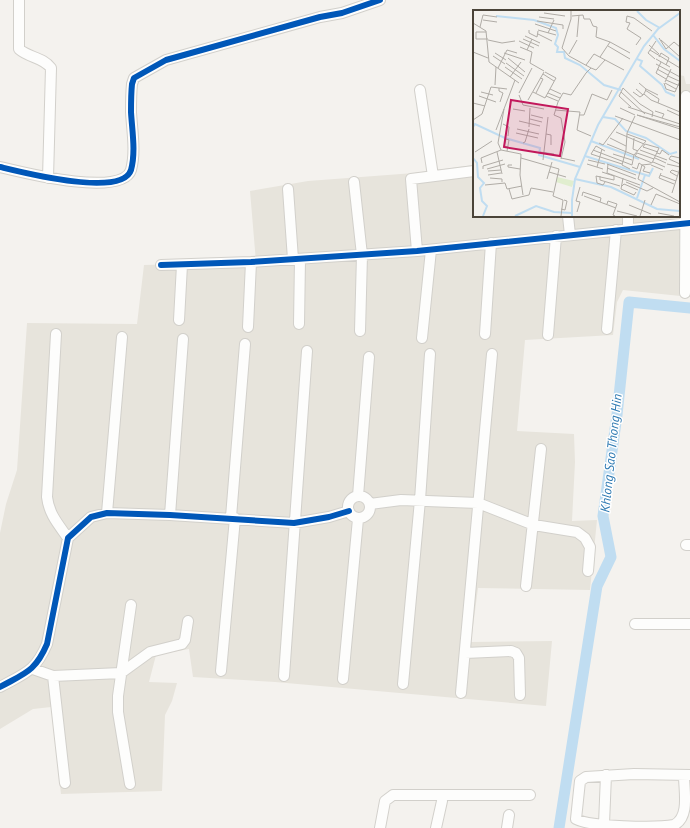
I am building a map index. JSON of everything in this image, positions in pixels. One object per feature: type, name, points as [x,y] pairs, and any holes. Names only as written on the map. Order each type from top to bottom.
[{"type":"street","points":[[19,0],[19,49],[46,62],[51,68],[48,178]]},
{"type":"street","points":[[0,167],[48,178],[84,183],[119,181],[127,176],[131,170],[131,105],[134,78],[166,60],[320,16],[342,12],[380,0]]},
{"type":"street","points":[[420,90],[433,176]]},
{"type":"street","points":[[685,293],[689,223],[686,96]]},
{"type":"street","points":[[417,251],[411,179],[473,171]]},
{"type":"street","points":[[354,182],[362,255],[360,331]]},
{"type":"street","points":[[288,189],[297,259],[299,324]]},
{"type":"street","points":[[568,217],[570,235]]},
{"type":"street","points":[[628,217],[628,228]]},
{"type":"street","points":[[161,265],[250,262],[431,250],[628,228],[689,223]]},
{"type":"street","points":[[607,329],[616,230]]},
{"type":"street","points":[[548,335],[556,236]]},
{"type":"street","points":[[485,334],[491,243]]},
{"type":"street","points":[[422,338],[431,250]]},
{"type":"street","points":[[248,326],[250,262]]},
{"type":"street","points":[[179,320],[182,265]]},
{"type":"street","points":[[56,334],[47,497],[48,508],[53,518],[68,538]]},
{"type":"street","points":[[107,513],[122,337]]},
{"type":"street","points":[[170,514],[182,339]]},
{"type":"street","points":[[222,671],[245,344]]},
{"type":"street","points":[[284,676],[307,351]]},
{"type":"street","points":[[403,684],[420,500],[430,354]]},
{"type":"street","points":[[461,693],[492,354]]},
{"type":"street","points":[[358,496],[369,358]]},
{"type":"street","points":[[526,586],[534,525],[541,449]]},
{"type":"street","points":[[358,496],[363,497],[370,504],[369,513],[363,518],[358,519],[351,515],[348,507],[351,500],[358,496]]},
{"type":"street","points":[[370,504],[401,500],[478,503],[534,525],[577,532],[585,538],[590,547],[588,571]]},
{"type":"street","points":[[0,687],[33,669],[41,658],[48,644],[68,538],[91,517],[107,513],[170,514],[294,523],[329,517],[349,511]]},
{"type":"street","points":[[343,679],[358,519]]},
{"type":"street","points":[[130,784],[118,712],[121,673],[131,605]]},
{"type":"street","points":[[33,669],[52,676],[121,673],[150,652],[182,644],[185,640],[188,621]]},
{"type":"street","points":[[635,624],[690,624]]},
{"type":"street","points":[[465,653],[510,651],[516,653],[519,658],[520,695]]},
{"type":"street","points":[[52,676],[65,783]]},
{"type":"street","points":[[604,824],[606,775]]},
{"type":"street","points":[[606,775],[687,776],[684,810],[678,823],[667,826],[604,824],[586,823],[576,819],[580,781],[586,777],[606,775]]},
{"type":"street","points":[[380,828],[385,801],[393,795],[530,795]]},
{"type":"street","points":[[436,828],[442,801]]},
{"type":"street","points":[[507,828],[510,815]]},
{"type":"shaded area","points":[[680,75],[684,76],[686,84],[690,84],[690,297],[623,290],[617,302],[613,335],[525,340],[517,431],[574,434],[575,462],[572,521],[597,520],[590,590],[478,588],[471,642],[552,641],[546,706],[275,682],[193,677],[189,649],[156,655],[149,682],[177,683],[172,701],[165,715],[162,791],[61,794],[51,707],[33,709],[0,729],[0,533],[6,504],[17,470],[27,323],[137,324],[144,265],[256,262],[250,191],[308,181],[414,173],[473,165],[473,217],[680,217]]},
{"type":"waterway","name":"Khlong Sao Thong Hin","points":[[559,828],[597,586],[611,557],[603,516],[617,415],[629,302],[690,308]]},
{"type":"cycle path","points":[[0,167],[48,178],[91,183],[110,182],[124,178],[131,170],[133,156],[131,105],[132,84],[134,78],[166,60],[320,17],[342,13],[380,0]]},
{"type":"cycle path","points":[[161,265],[251,262],[417,251],[690,223]]},
{"type":"cycle path","points":[[0,687],[23,675],[38,661],[43,653],[47,644],[68,538],[91,517],[107,513],[170,515],[294,523],[329,517],[349,511]]}]
